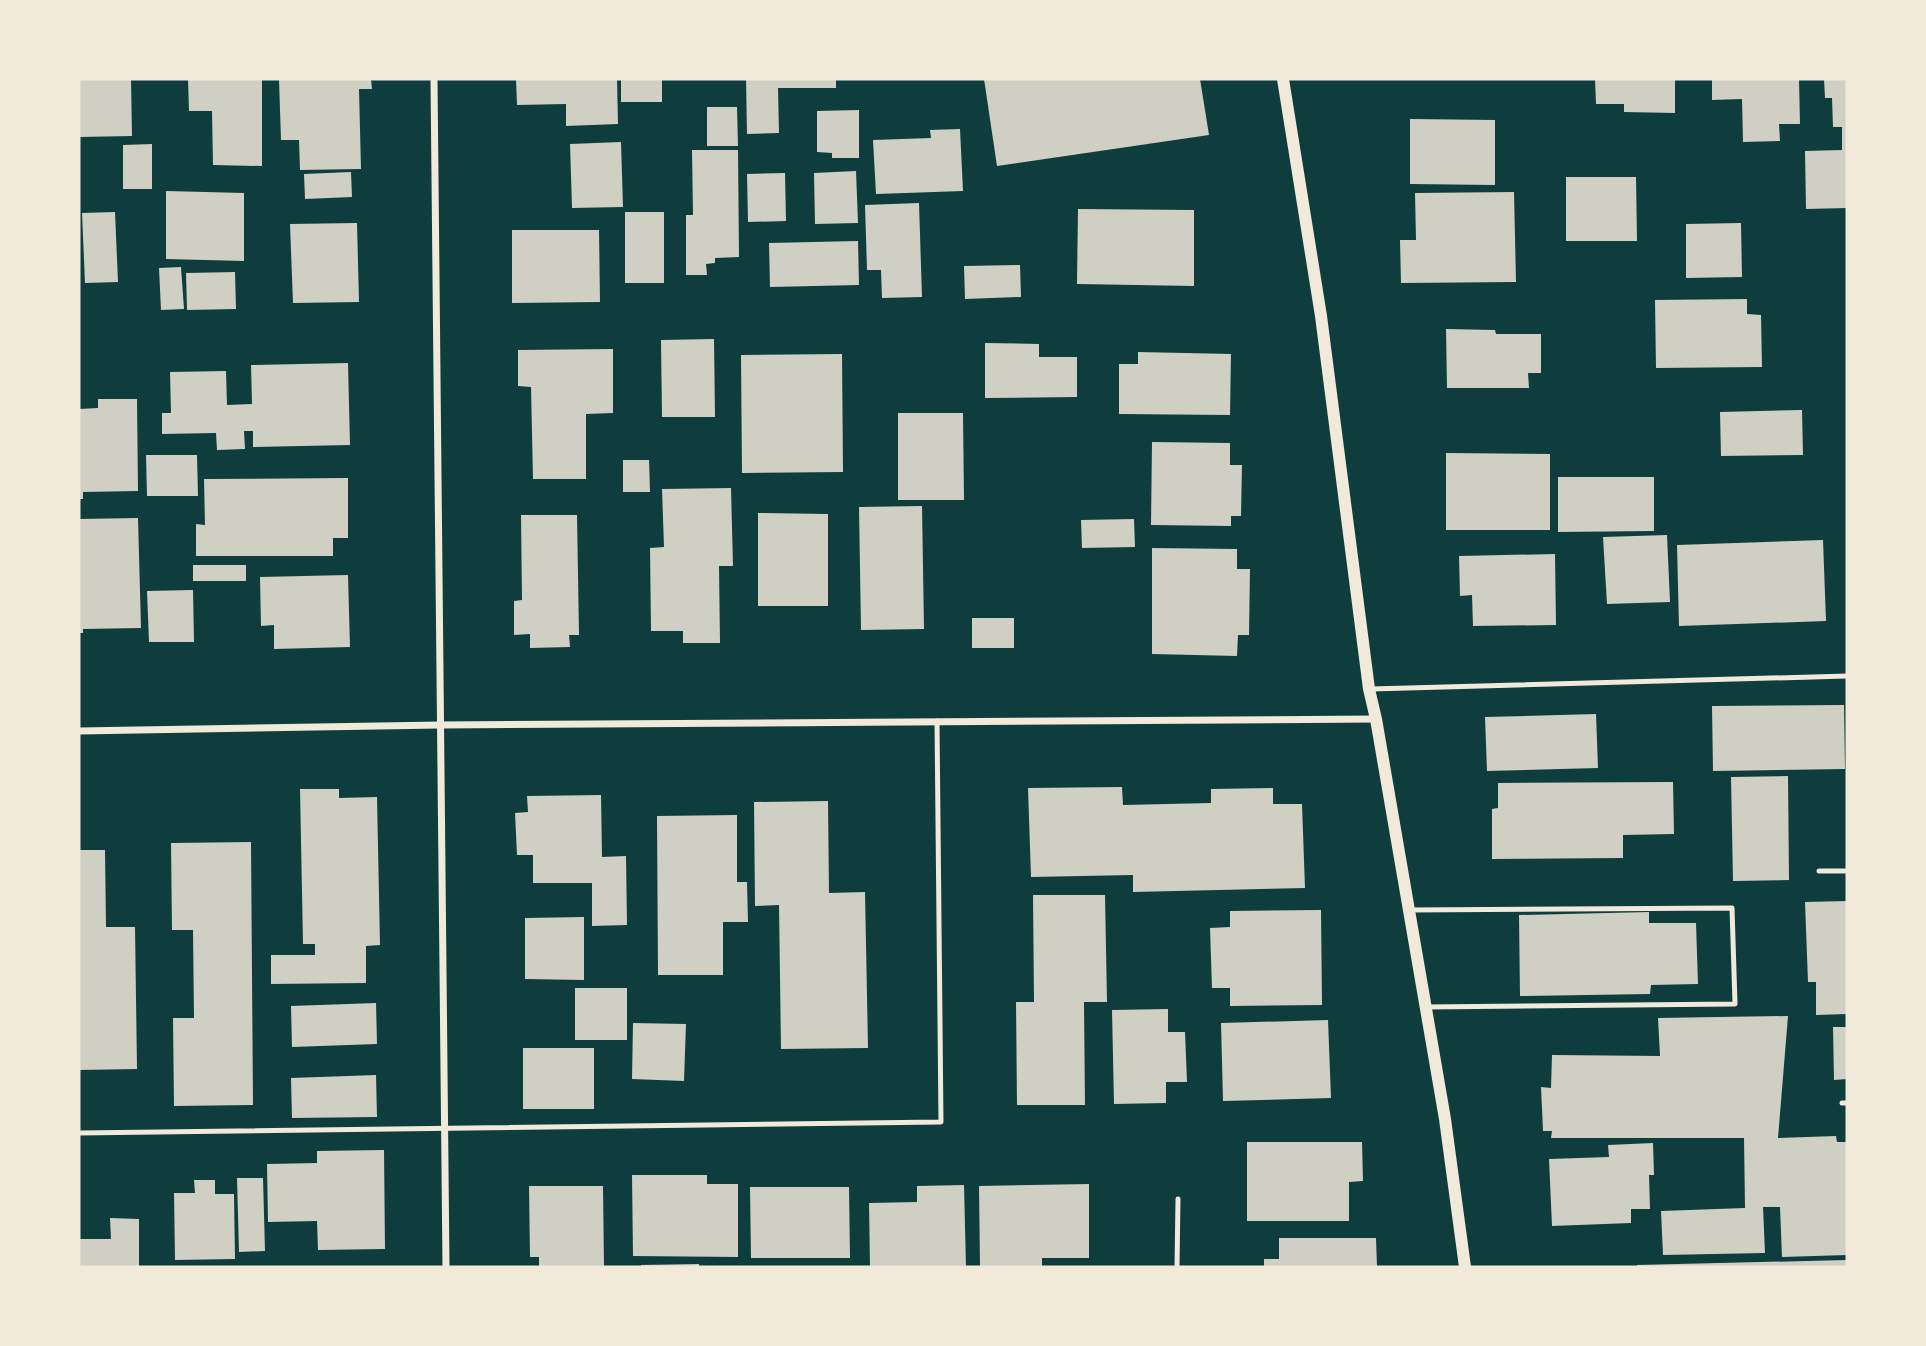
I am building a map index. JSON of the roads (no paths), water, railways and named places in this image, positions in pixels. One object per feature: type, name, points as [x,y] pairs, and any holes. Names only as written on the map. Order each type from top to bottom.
[{"type":"street","points":[[434,79],[446,1267]]},
{"type":"street","points":[[1283,79],[1321,316],[1369,689],[1445,1119],[1465,1267]]},
{"type":"street","points":[[79,731],[440,725],[1376,719]]},
{"type":"lane","points":[[1369,689],[1847,676]]},
{"type":"lane","points":[[79,1133],[941,1122],[937,721]]},
{"type":"lane","points":[[1819,871],[1847,871]]},
{"type":"lane","points":[[1409,909],[1732,908],[1735,1004],[1425,1007]]},
{"type":"lane","points":[[1177,1267],[1178,1199]]}]
